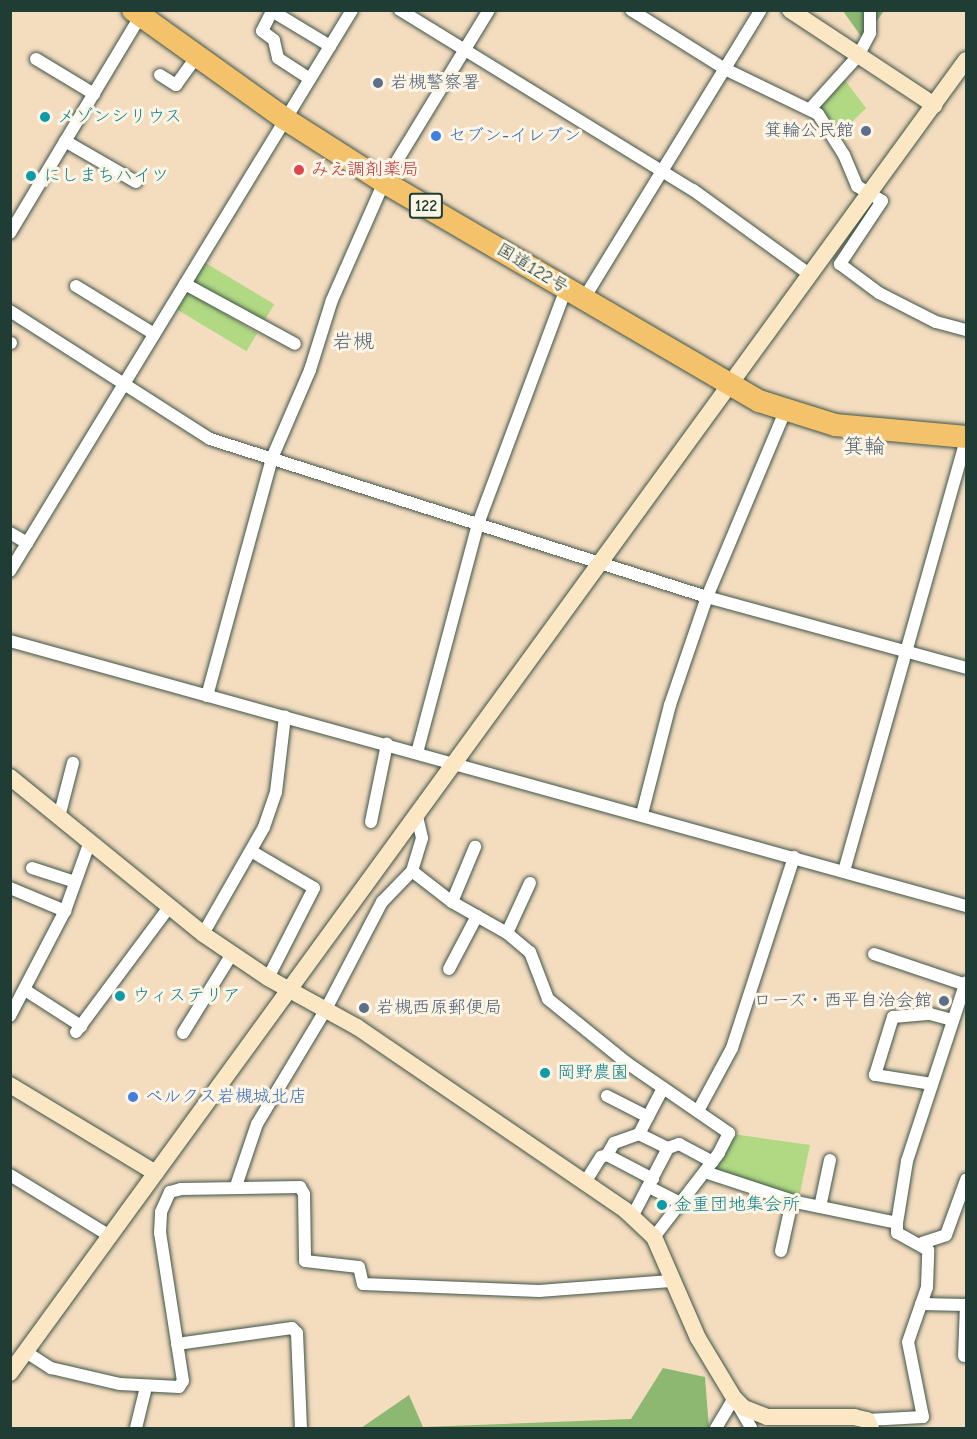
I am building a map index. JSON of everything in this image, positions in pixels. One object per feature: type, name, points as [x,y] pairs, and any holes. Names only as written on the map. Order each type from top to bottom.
[{"type":"highway","name":"国道122号","points":[[139,12],[196,57],[285,119],[384,182],[730,385],[785,411],[843,426],[966,439]]},
{"type":"street","points":[[10,571],[352,10]]},
{"type":"street","points":[[400,10],[693,190],[809,274]]},
{"type":"street","points":[[207,696],[272,458],[310,370],[332,300],[384,182],[489,10]]},
{"type":"street","points":[[631,10],[725,69],[812,108],[844,155],[857,186],[882,201],[840,264],[879,293],[936,322],[966,330]]},
{"type":"street","points":[[417,753],[478,524],[574,294],[663,172],[760,10]]},
{"type":"street","points":[[790,10],[934,105]]},
{"type":"street","points":[[812,108],[858,56],[870,33],[870,10]]},
{"type":"street","points":[[310,79],[278,58],[274,39],[262,31],[272,11],[330,46]]},
{"type":"street","points":[[10,232],[94,94],[139,12]]},
{"type":"street","points":[[160,75],[176,85],[196,57]]},
{"type":"street","points":[[36,59],[94,94]]},
{"type":"street","points":[[170,1192],[161,1212],[160,1233],[183,1381],[179,1387],[146,1387],[17,1360],[456,763],[966,60]]},
{"type":"street","points":[[65,141],[136,182]]},
{"type":"street","points":[[185,284],[295,345]]},
{"type":"street","points":[[76,286],[154,334]]},
{"type":"street","points":[[10,311],[124,381],[182,424],[210,439],[707,597],[966,669]]},
{"type":"street","points":[[642,814],[670,705],[707,597],[785,411]]},
{"type":"street","points":[[843,871],[966,439]]},
{"type":"street","points":[[10,533],[27,543]]},
{"type":"street","points":[[10,640],[966,906]]},
{"type":"street","points":[[203,934],[251,851],[276,792],[285,717]]},
{"type":"street","points":[[371,822],[387,744]]},
{"type":"street","points":[[59,817],[73,763]]},
{"type":"street","points":[[11,778],[203,934],[268,978],[326,1009],[632,1217],[654,1237],[671,1281],[751,1428]]},
{"type":"street","points":[[236,1186],[256,1124],[326,1009],[382,902],[412,871],[422,838],[417,816]]},
{"type":"street","points":[[10,1016],[65,911],[89,843]]},
{"type":"street","points":[[452,902],[475,847]]},
{"type":"street","points":[[251,851],[315,888],[268,978]]},
{"type":"street","points":[[698,1111],[732,1048],[794,857]]},
{"type":"street","points":[[32,868],[75,882]]},
{"type":"street","points":[[412,871],[452,902],[507,933],[530,952],[548,999],[663,1088],[729,1132],[709,1167],[654,1237]]},
{"type":"street","points":[[507,933],[530,883]]},
{"type":"street","points":[[10,888],[65,911]]},
{"type":"street","points":[[25,990],[79,1029],[170,906]]},
{"type":"street","points":[[450,969],[477,916]]},
{"type":"street","points":[[183,1033],[232,954]]},
{"type":"street","points":[[734,1398],[744,1408],[768,1417],[869,1424],[923,1417],[908,1342],[927,1287],[928,1250],[922,1243],[897,1233],[897,1223],[907,1161],[952,1020],[966,984],[874,954]]},
{"type":"street","points":[[932,1084],[875,1074],[892,1017],[930,1014],[952,1020]]},
{"type":"street","points":[[10,1085],[153,1177],[170,1192],[236,1186],[300,1187],[304,1194],[305,1261],[359,1267],[363,1284],[539,1291],[671,1281]]},
{"type":"street","points":[[607,1155],[614,1143],[639,1134],[663,1088]]},
{"type":"street","points":[[607,1096],[648,1117]]},
{"type":"street","points":[[639,1134],[668,1148]]},
{"type":"street","points":[[632,1217],[668,1148],[679,1144],[709,1167],[792,1201],[897,1223]]},
{"type":"street","points":[[584,1184],[601,1156],[607,1155],[681,1203]]},
{"type":"street","points":[[820,1207],[830,1160]]},
{"type":"street","points":[[10,1175],[110,1236]]},
{"type":"street","points":[[922,1243],[946,1235],[966,1180]]},
{"type":"street","points":[[781,1251],[792,1201]]},
{"type":"street","points":[[921,1304],[966,1305],[964,1356]]},
{"type":"street","points":[[177,1344],[292,1328],[297,1333],[302,1428]]},
{"type":"street","points":[[136,1428],[146,1387]]},
{"type":"street","points":[[716,1428],[734,1398]]},
{"type":"green space","points":[[843,11],[884,11],[863,39]]},
{"type":"green space","points":[[844,79],[866,108],[839,135],[820,106]]},
{"type":"green space","points":[[204,262],[274,304],[262,325],[192,283]]},
{"type":"green space","points":[[187,291],[257,333],[246,351],[176,309]]},
{"type":"green space","points":[[733,1134],[810,1145],[799,1198],[717,1171],[715,1166]]},
{"type":"green space","points":[[663,1368],[705,1377],[709,1428],[361,1428],[409,1395],[423,1427],[631,1419]]},
{"type":"place","name":"岩槻警察署","points":[[378,83]]},
{"type":"place","name":"メゾンシリウス","points":[[45,117]]},
{"type":"place","name":"箕輪公民館","points":[[866,131]]},
{"type":"place","name":"セブン-イレブン","points":[[436,136]]},
{"type":"place","name":"みえ調剤薬局","points":[[299,170]]},
{"type":"place","name":"にしまちハイツ","points":[[31,176]]},
{"type":"place","name":"ウィステリア","points":[[120,996]]},
{"type":"place","name":"ローズ・西平自治会館","points":[[944,1001]]},
{"type":"place","name":"岩槻西原郵便局","points":[[364,1008]]},
{"type":"place","name":"岡野農園","points":[[545,1073]]},
{"type":"place","name":"ベルクス岩槻城北店","points":[[133,1097]]},
{"type":"place","name":"金重団地集会所","points":[[662,1205]]},
{"type":"district","name":"岩槻","points":[[353,341]]},
{"type":"district","name":"箕輪","points":[[864,446]]}]
